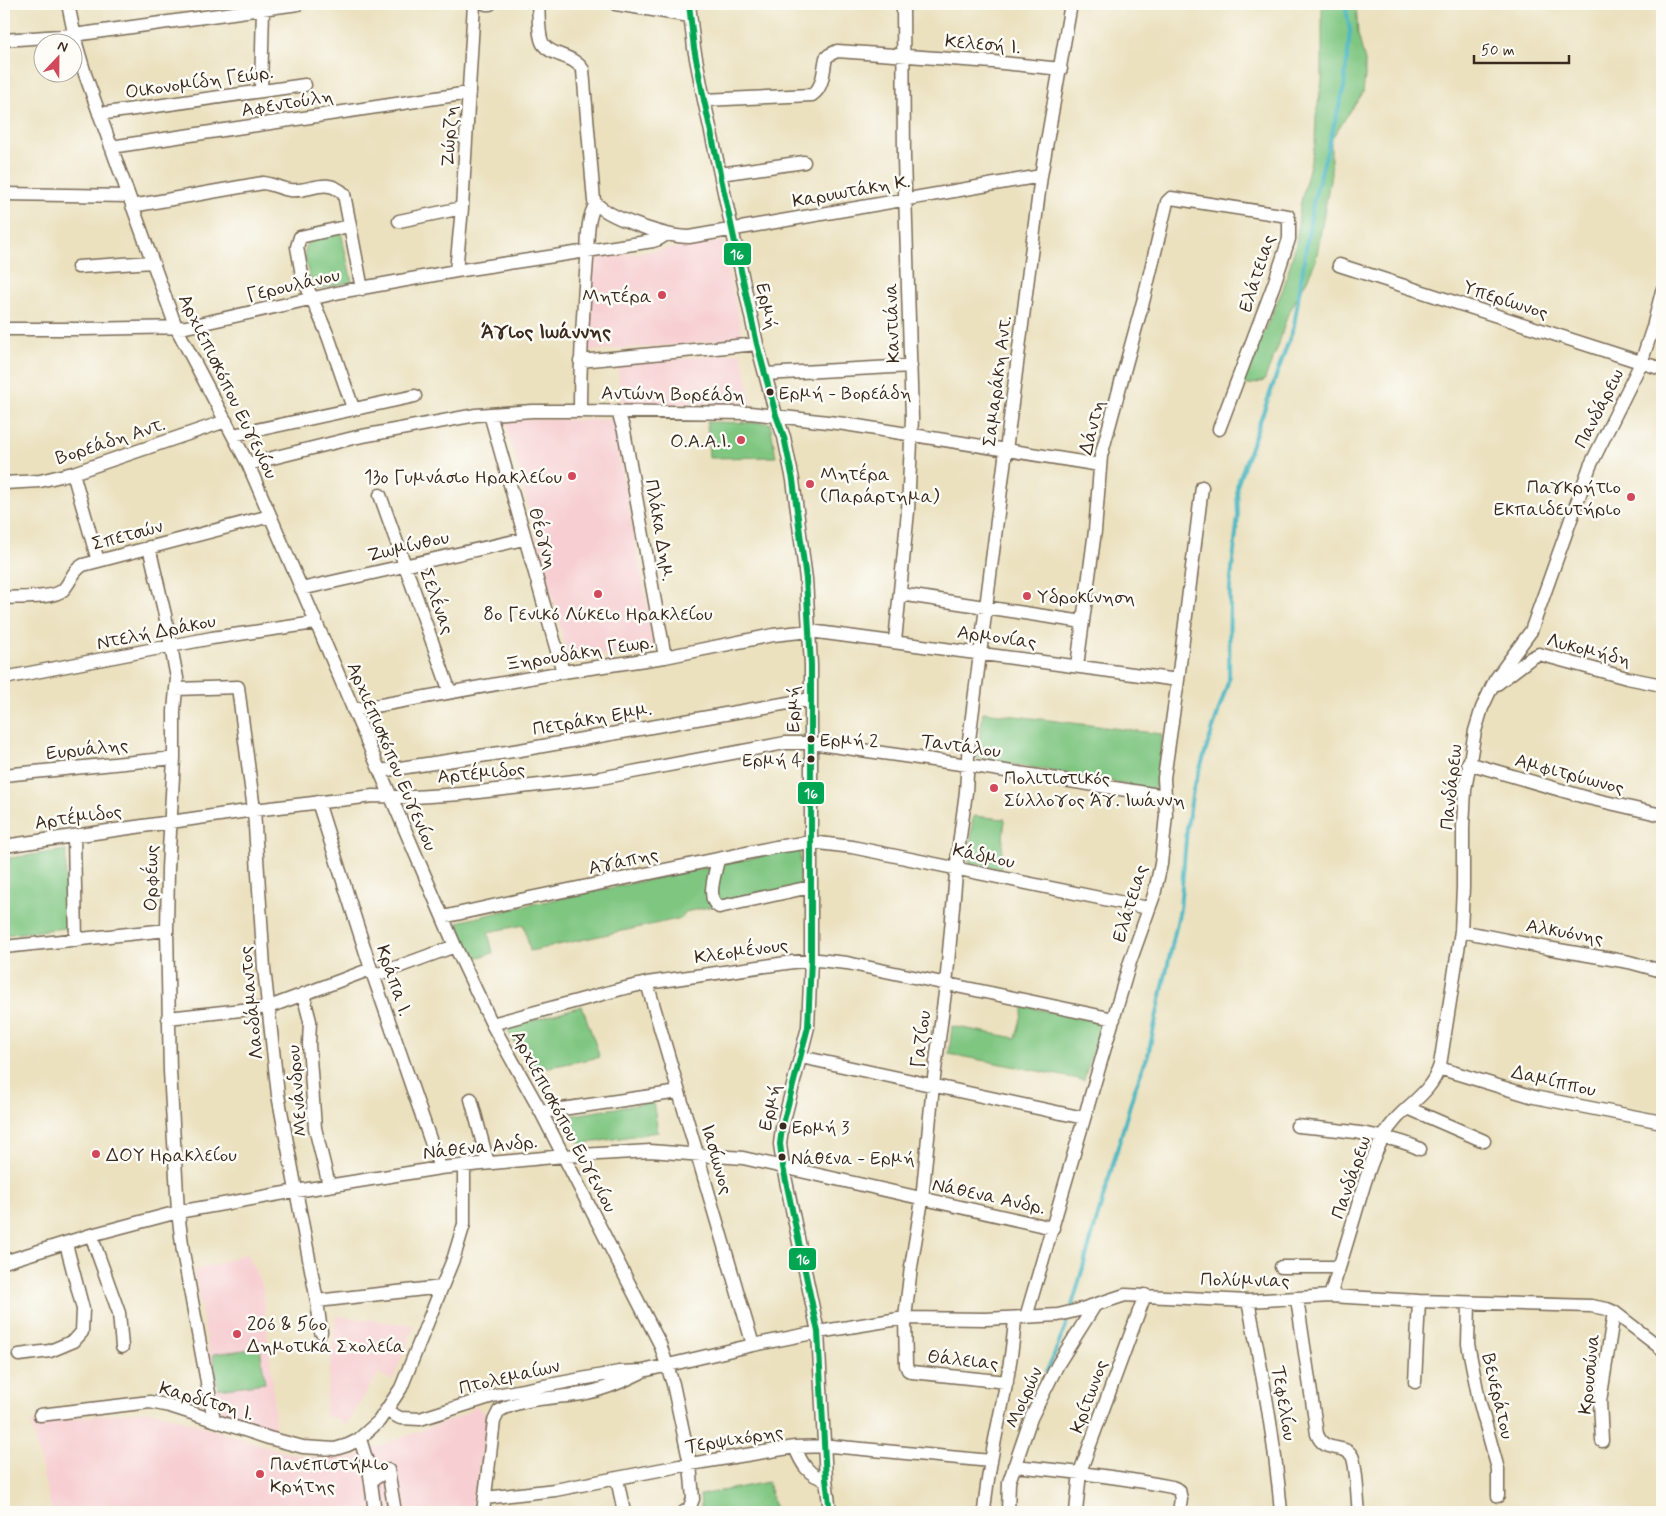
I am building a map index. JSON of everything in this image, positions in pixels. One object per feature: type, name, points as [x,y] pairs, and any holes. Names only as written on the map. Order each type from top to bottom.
[{"type":"street","name":"Αρχιεπισκόπου Ευγενίου","points":[[68,4],[73,32]]},
{"type":"street","points":[[82,34],[247,8],[298,4]]},
{"type":"street","name":"Ζώρζη","points":[[456,271],[462,208],[474,4]]},
{"type":"street","points":[[538,4],[544,44],[550,49],[574,60],[583,70],[592,195],[596,204],[591,213],[587,250],[580,361],[580,411]]},
{"type":"street","points":[[616,4],[689,10]]},
{"type":"street","name":"Καντιάνα","points":[[895,641],[908,511],[912,434],[902,55],[903,4]]},
{"type":"street","name":"Σαμαράκη Αντ.","points":[[968,765],[969,740],[1041,176],[1071,4]]},
{"type":"street","points":[[261,91],[263,8]]},
{"type":"street","name":"Ερμή","points":[[689,10],[694,48],[720,174],[765,374],[784,437],[796,495],[804,551],[810,630],[811,960],[808,1027],[782,1128],[780,1144],[783,1167],[818,1332],[826,1479],[830,1512]]},
{"type":"street","points":[[4,40],[32,38]]},
{"type":"street","name":"Κελεσή Ι.","points":[[704,100],[810,96],[817,92],[826,58],[833,52],[852,51],[1061,69]]},
{"type":"street","name":"Αρχιεπισκόπου Ευγενίου","points":[[82,64],[176,328],[248,464],[455,946],[492,1024],[541,1112],[654,1330],[668,1364],[678,1402],[690,1464],[693,1499],[689,1509],[684,1512]]},
{"type":"street","name":"Οικονομίδη Γεώρ.","points":[[99,114],[305,85]]},
{"type":"street","name":"Αφεντούλη","points":[[111,148],[469,93]]},
{"type":"street","points":[[720,174],[804,162]]},
{"type":"street","name":"Καρυωτάκη Κ.","points":[[596,204],[613,216],[667,234],[689,237],[1041,176]]},
{"type":"street","points":[[4,194],[130,201],[263,183],[271,183],[289,190],[322,186],[333,187],[344,194],[362,288]]},
{"type":"street","name":"Ελάτειας","points":[[1167,202],[1171,198],[1180,199],[1270,212],[1288,216],[1289,219],[1289,239],[1219,429]]},
{"type":"street","name":"Δάντη","points":[[1077,666],[1095,532],[1100,465],[1167,202]]},
{"type":"street","points":[[399,221],[462,208]]},
{"type":"street","points":[[349,226],[300,237],[298,238],[297,247],[302,275],[333,350],[353,408]]},
{"type":"street","name":"Καρυωτάκη Κ.","points":[[587,250],[653,241],[667,234]]},
{"type":"street","name":"Γερουλάνου","points":[[4,329],[176,328],[362,288],[587,250]]},
{"type":"street","points":[[78,267],[152,262]]},
{"type":"street","name":"Υπερίωνος","points":[[1339,265],[1641,363],[1662,368]]},
{"type":"street","name":"Πανδάρεω","points":[[1330,1296],[1368,1172],[1382,1138],[1395,1119],[1425,1092],[1439,1068],[1461,931],[1464,808],[1468,763],[1476,726],[1489,691],[1500,672],[1531,631],[1590,466],[1641,363],[1662,291]]},
{"type":"street","points":[[580,361],[758,344]]},
{"type":"street","points":[[765,374],[911,366]]},
{"type":"street","points":[[233,436],[353,408],[415,396]]},
{"type":"street","name":"Αντώνη Βορεάδη","points":[[248,464],[357,437],[461,416],[618,411],[776,415],[912,434],[1100,465]]},
{"type":"street","name":"Πλάκα Δημ.","points":[[618,411],[626,441],[665,656]]},
{"type":"street","name":"Θέογνη","points":[[490,414],[562,672]]},
{"type":"street","name":"Βορεάδη Αντ.","points":[[4,483],[40,481],[73,473],[226,421]]},
{"type":"street","points":[[73,473],[98,561]]},
{"type":"street","name":"Ελάτειας","points":[[1021,1317],[1052,1228],[1130,962],[1154,895],[1163,855],[1166,815],[1164,778],[1202,487]]},
{"type":"street","name":"Σελένας","points":[[380,495],[450,692]]},
{"type":"street","name":"Σπετσών","points":[[4,598],[55,594],[65,587],[76,569],[83,565],[270,516]]},
{"type":"street","name":"Ζωμίνθου","points":[[301,589],[524,539]]},
{"type":"street","name":"Ορφέως","points":[[149,547],[172,646],[177,678],[174,711],[174,758],[167,930],[170,1071],[178,1212],[183,1252],[214,1420]]},
{"type":"street","points":[[900,594],[1083,622]]},
{"type":"street","name":"Ντελή Δράκου","points":[[4,678],[172,646],[315,623]]},
{"type":"street","name":"Ξηρουδάκη Γεωρ.","points":[[353,710],[810,630]]},
{"type":"street","name":"Αρμονίας","points":[[810,630],[1178,680]]},
{"type":"street","name":"Λυκομήδη","points":[[1489,691],[1531,658],[1539,654],[1627,678],[1662,685]]},
{"type":"street","points":[[176,689],[238,688],[254,810]]},
{"type":"street","name":"Πετράκη Εμμ.","points":[[380,771],[520,750],[811,699]]},
{"type":"street","name":"Ταντάλου","points":[[811,743],[1165,796]]},
{"type":"street","name":"Αρτέμιδος","points":[[4,846],[318,802],[390,795],[461,794],[601,778],[772,745],[811,743]]},
{"type":"street","name":"Ευρυάλης","points":[[4,775],[174,758]]},
{"type":"street","name":"Αμφιτρύωνος","points":[[1468,763],[1588,798],[1662,815]]},
{"type":"street","name":"Γαζίου","points":[[906,1318],[911,1267],[922,1200],[968,765]]},
{"type":"street","name":"Κράπα Ι.","points":[[318,802],[372,972],[440,1168]]},
{"type":"street","name":"Λαοδάμαντος","points":[[254,810],[264,968],[278,1095],[318,1301],[321,1332]]},
{"type":"street","points":[[74,836],[76,940]]},
{"type":"street","name":"Αγάπης","points":[[442,917],[786,845],[811,842]]},
{"type":"street","name":"Κάδμου","points":[[811,842],[852,847],[1148,908]]},
{"type":"street","points":[[718,859],[712,895],[715,905],[724,906],[810,887]]},
{"type":"street","points":[[4,947],[167,930]]},
{"type":"street","name":"Αλκυόνης","points":[[1461,931],[1629,962],[1662,971]]},
{"type":"street","points":[[168,1018],[269,1007],[455,946]]},
{"type":"street","name":"Κλεομένους","points":[[492,1024],[647,983],[727,970],[811,960],[847,963],[1114,1019]]},
{"type":"street","name":"Ιασίωνος","points":[[647,983],[753,1345]]},
{"type":"street","name":"Μενάνδρου","points":[[304,994],[310,1021],[309,1044],[315,1128],[329,1185]]},
{"type":"street","points":[[801,1056],[1084,1118]]},
{"type":"street","name":"Δαμίππου","points":[[1439,1068],[1534,1097],[1662,1122]]},
{"type":"street","points":[[541,1112],[679,1092]]},
{"type":"street","points":[[471,1099],[488,1163]]},
{"type":"street","points":[[1408,1108],[1484,1141]]},
{"type":"street","points":[[1297,1126],[1382,1138],[1406,1143],[1420,1149]]},
{"type":"street","name":"Νάθενα Ανδρ.","points":[[4,1262],[91,1235],[178,1212],[329,1185],[464,1165],[650,1151],[743,1158],[1052,1228]]},
{"type":"street","name":"Καρδίτση Ι.","points":[[40,1415],[150,1402],[170,1406],[279,1440],[312,1448],[335,1448],[348,1445],[360,1439],[376,1425],[401,1388],[442,1287],[464,1224],[464,1165]]},
{"type":"street","points":[[91,1235],[119,1313],[122,1346]]},
{"type":"street","points":[[19,1355],[50,1351],[74,1341],[82,1332],[83,1309],[66,1244]]},
{"type":"street","points":[[1281,1267],[1339,1267]]},
{"type":"street","points":[[318,1301],[442,1287]]},
{"type":"street","name":"Πολύμνιας","points":[[818,1332],[906,1318],[958,1319],[1066,1313],[1120,1296],[1145,1295],[1248,1301],[1330,1296],[1419,1302],[1591,1306],[1614,1312],[1662,1349]]},
{"type":"street","name":"Κρίτωνος","points":[[1076,1512],[1080,1472],[1145,1295]]},
{"type":"street","points":[[1297,1299],[1317,1434],[1325,1445],[1346,1451],[1353,1458],[1359,1512]]},
{"type":"street","name":"Τεφελίου","points":[[1248,1301],[1268,1414],[1281,1512]]},
{"type":"street","points":[[1415,1382],[1419,1302]]},
{"type":"street","name":"Βενεράτου","points":[[1469,1302],[1468,1344],[1479,1400],[1498,1468],[1498,1496]]},
{"type":"street","name":"Μοιρών","points":[[1008,1512],[1009,1482],[1031,1418],[1058,1364],[1095,1305]]},
{"type":"street","name":"Κρουσώνα","points":[[1602,1441],[1600,1401],[1614,1312]]},
{"type":"street","name":"Θάλειας","points":[[984,1512],[991,1461],[1012,1352],[1021,1317]]},
{"type":"street","name":"Θάλειας","points":[[906,1318],[906,1365],[908,1370],[912,1372],[1007,1382]]},
{"type":"street","name":"Πτολεμαίων","points":[[483,1512],[494,1420],[496,1414],[502,1409],[585,1393],[621,1383],[643,1371],[668,1364],[818,1332]]},
{"type":"street","name":"Πτολεμαίων","points":[[387,1411],[400,1418],[420,1419],[496,1395],[618,1372],[643,1371]]},
{"type":"street","points":[[496,1395],[502,1409]]},
{"type":"street","points":[[360,1439],[369,1468],[376,1512]]},
{"type":"street","name":"Τερψιχόρης","points":[[485,1498],[555,1490],[690,1464],[795,1447],[825,1446],[991,1461]]},
{"type":"street","points":[[795,1447],[809,1472],[816,1477],[826,1479]]},
{"type":"street","points":[[1014,1466],[1080,1472],[1176,1488],[1181,1496],[1179,1512]]},
{"type":"street","points":[[371,1481],[388,1470],[395,1512]]},
{"type":"street","points":[[617,1479],[624,1512]]},
{"type":"shaded area","name":"Μητέρα","points":[[722,241],[743,337],[681,345],[587,351],[593,259]]},
{"type":"shaded area","points":[[741,352],[752,404],[622,404],[617,366]]},
{"type":"shaded area","points":[[505,419],[613,420],[655,648],[569,661]]},
{"type":"shaded area","name":"20ό & 56ο Δημοτικά Σχολεία","points":[[247,1253],[262,1285],[273,1383],[275,1431],[220,1411],[194,1271]]},
{"type":"shaded area","points":[[336,1316],[414,1325],[393,1380],[378,1374],[345,1426],[338,1419],[324,1416]]},
{"type":"shaded area","name":"Πανεπιστήμιο Κρήτης","points":[[476,1406],[485,1413],[487,1430],[471,1512],[52,1512],[31,1423],[143,1411],[157,1412],[285,1452],[322,1459],[350,1457],[463,1415]]},
{"type":"green space","points":[[1322,4],[1356,4],[1358,34],[1365,61],[1363,93],[1331,139],[1331,174],[1316,260],[1287,316],[1279,344],[1264,381],[1240,385],[1283,289],[1296,244],[1300,206],[1315,144],[1316,116],[1322,81]]},
{"type":"green space","points":[[341,232],[352,282],[317,289],[313,287],[307,269],[306,244],[309,239]]},
{"type":"green space","name":"Ο.Α.Α.Ι.","points":[[707,422],[770,423],[776,457],[709,458]]},
{"type":"green space","points":[[983,712],[1162,734],[1158,781],[1152,789],[977,758]]},
{"type":"green space","points":[[973,816],[1005,819],[1000,870],[969,862]]},
{"type":"green space","points":[[800,848],[801,888],[685,912],[682,918],[530,951],[524,925],[488,932],[493,953],[472,959],[458,922],[524,906]]},
{"type":"green space","points":[[66,850],[65,928],[4,935],[4,859]]},
{"type":"green space","points":[[582,1006],[600,1057],[530,1071],[508,1031],[510,1027]]},
{"type":"green space","points":[[1024,1006],[1101,1023],[1084,1080],[949,1054],[952,1026],[1016,1038]]},
{"type":"green space","points":[[653,1102],[658,1132],[582,1144],[575,1139],[562,1117]]},
{"type":"green space","points":[[260,1348],[265,1383],[218,1389],[213,1354]]},
{"type":"green space","points":[[768,1482],[776,1512],[693,1512],[701,1507],[700,1495]]},
{"type":"waterway","points":[[1071,1309],[1134,1091],[1148,1055],[1180,909],[1187,827],[1193,790],[1229,679],[1230,587],[1238,516],[1237,486],[1294,326],[1313,203],[1344,88],[1350,31],[1345,4]]},
{"type":"waterway","points":[[1047,1371],[1069,1315]]},
{"type":"transit line","name":"16","points":[[689,4],[694,48],[704,100],[757,344],[776,415],[784,437],[793,480],[806,579],[811,665],[811,960],[808,1027],[782,1128],[780,1144],[783,1167],[818,1332],[826,1479],[830,1512]]},
{"type":"place","name":"Μητέρα","points":[[662,295]]},
{"type":"place","name":"Ερμή - Βορεάδη","points":[[770,392]]},
{"type":"place","name":"Ο.Α.Α.Ι.","points":[[741,440]]},
{"type":"place","name":"13o Γυμνάσιο Ηρακλείου","points":[[572,476]]},
{"type":"place","name":"Μητέρα (Παράρτημα)","points":[[810,484]]},
{"type":"place","name":"Παγκρήτιο Εκπαιδευτήριο","points":[[1631,497]]},
{"type":"place","name":"8ο Γενικό Λύκειο Ηρακλείου","points":[[598,594]]},
{"type":"place","name":"Υδροκίνηση","points":[[1027,596]]},
{"type":"place","name":"Ερμή 2","points":[[811,739]]},
{"type":"place","name":"Ερμή 4","points":[[811,759]]},
{"type":"place","name":"Πολιτιστικός Σύλλογος Άγ. Ιωάννη","points":[[994,788]]},
{"type":"place","name":"Ερμή 3","points":[[783,1126]]},
{"type":"place","name":"ΔΟΥ Ηρακλείου","points":[[96,1154]]},
{"type":"place","name":"Νάθενα - Ερμή","points":[[782,1157]]},
{"type":"place","name":"20ό & 56ο Δημοτικά Σχολεία","points":[[237,1334]]},
{"type":"place","name":"Πανεπιστήμιο Κρήτης","points":[[260,1474]]},
{"type":"district","name":"Άγιος Ιωάννης","points":[[546,331]]}]
